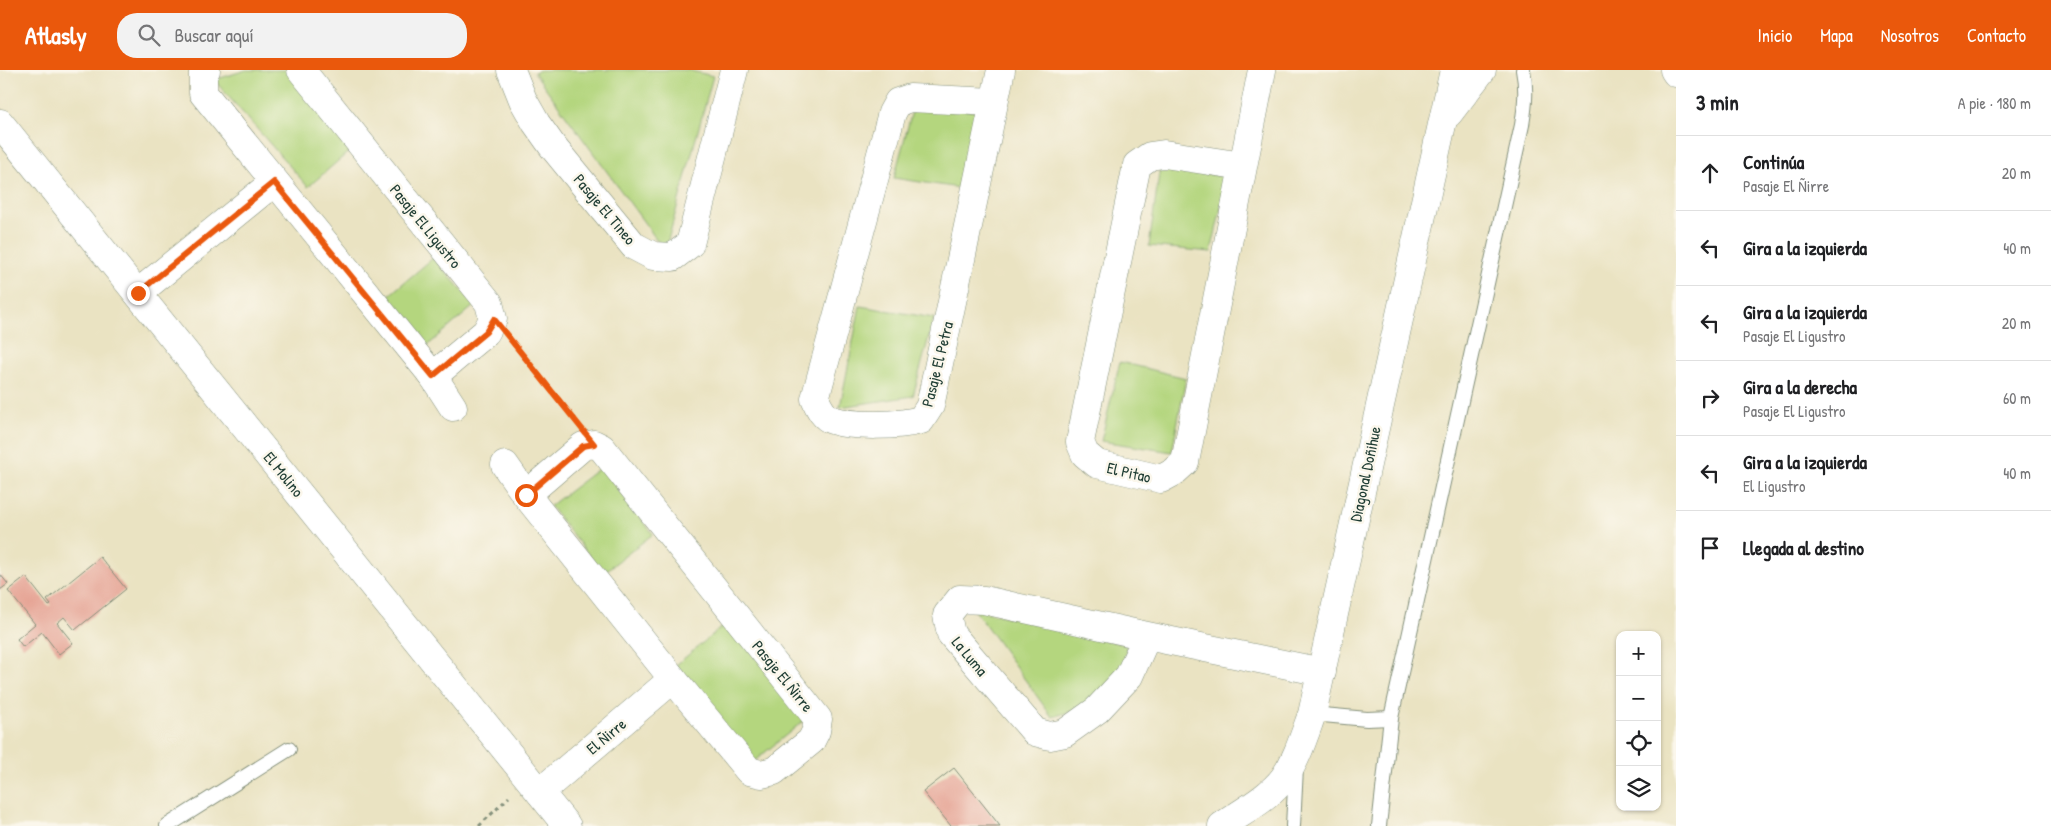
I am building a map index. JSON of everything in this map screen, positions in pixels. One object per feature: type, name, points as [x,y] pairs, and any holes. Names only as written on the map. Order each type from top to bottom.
[{"type":"street","points":[[206,70],[203,73],[203,93],[433,376],[453,407]]},
{"type":"street","name":"Pasaje El Ligustro","points":[[301,70],[489,303],[494,319]]},
{"type":"street","name":"Pasaje El Tineo","points":[[511,70],[523,100],[542,131],[634,246],[653,256],[673,257],[690,244],[734,70]]},
{"type":"street","points":[[994,102],[1001,70]]},
{"type":"street","name":"El Pitao","points":[[1243,166],[1164,154],[1150,156],[1138,165],[1080,442],[1085,454],[1097,464],[1160,479],[1174,472],[1184,462],[1243,166],[1262,70]]},
{"type":"street","name":"Diagonal Doñihue","points":[[1297,755],[1312,714],[1322,672],[1454,70]]},
{"type":"street","name":"Diagonal Doñihue","points":[[1442,122],[1482,70]]},
{"type":"street","name":"Pasaje El Petra","points":[[910,98],[994,102],[930,406],[921,420],[907,424],[864,424],[831,420],[820,411],[815,399],[892,113],[898,102],[910,98]]},
{"type":"street","name":"El Molino","points":[[0,123],[567,826]]},
{"type":"street","points":[[138,293],[274,182]]},
{"type":"street","points":[[433,376],[486,332],[494,319]]},
{"type":"street","points":[[526,495],[583,446],[594,444]]},
{"type":"street","name":"Pasaje El Ñirre","points":[[504,465],[672,679],[749,771],[761,774],[774,771],[811,741],[816,731],[818,719],[602,448],[594,444]]},
{"type":"street","name":"La Luma","points":[[1147,636],[1129,676],[1097,710],[1065,733],[1050,736],[1035,732],[951,634],[947,615],[960,599],[984,600],[1322,672]]},
{"type":"street","name":"El Ñirre","points":[[534,785],[672,679]]},
{"type":"street","points":[[1222,826],[1264,797],[1283,779],[1297,755]]},
{"type":"lane","points":[[1379,826],[1391,718],[1522,125],[1526,82],[1523,70]]},
{"type":"lane","points":[[1312,714],[1366,719],[1391,718]]},
{"type":"lane","points":[[167,826],[288,749]]},
{"type":"lane","name":"Diagonal Doñihue","points":[[1293,826],[1297,755]]},
{"type":"path","points":[[494,319],[594,444]]},
{"type":"path","points":[[479,826],[534,785]]},
{"type":"green space","points":[[246,70],[295,70],[353,148],[308,187],[214,80]]},
{"type":"green space","points":[[541,70],[687,70],[713,76],[665,251],[534,72]]},
{"type":"green space","points":[[915,100],[977,112],[959,188],[894,178]]},
{"type":"green space","points":[[1160,167],[1228,177],[1211,252],[1149,246]]},
{"type":"green space","points":[[433,258],[475,305],[426,347],[387,297]]},
{"type":"green space","points":[[860,306],[934,318],[913,396],[840,407]]},
{"type":"green space","points":[[1120,362],[1186,378],[1172,452],[1101,441]]},
{"type":"green space","points":[[601,467],[653,534],[603,573],[550,506]]},
{"type":"green space","points":[[974,609],[1126,645],[1125,670],[1090,706],[1052,717]]},
{"type":"green space","points":[[729,621],[807,718],[752,763],[676,665]]},
{"type":"building","points":[[100,557],[126,589],[75,630],[64,617],[57,623],[73,643],[59,654],[42,632],[23,647],[17,639],[35,624],[8,591],[26,577],[49,606],[51,605],[47,600]]},
{"type":"building","points":[[0,574],[8,584],[0,590]]},
{"type":"building","points":[[954,768],[1000,826],[951,826],[923,792]]},
{"type":"route","points":[[138,293],[274,182],[433,376],[486,332],[494,319],[594,444],[583,446],[526,495]]}]
